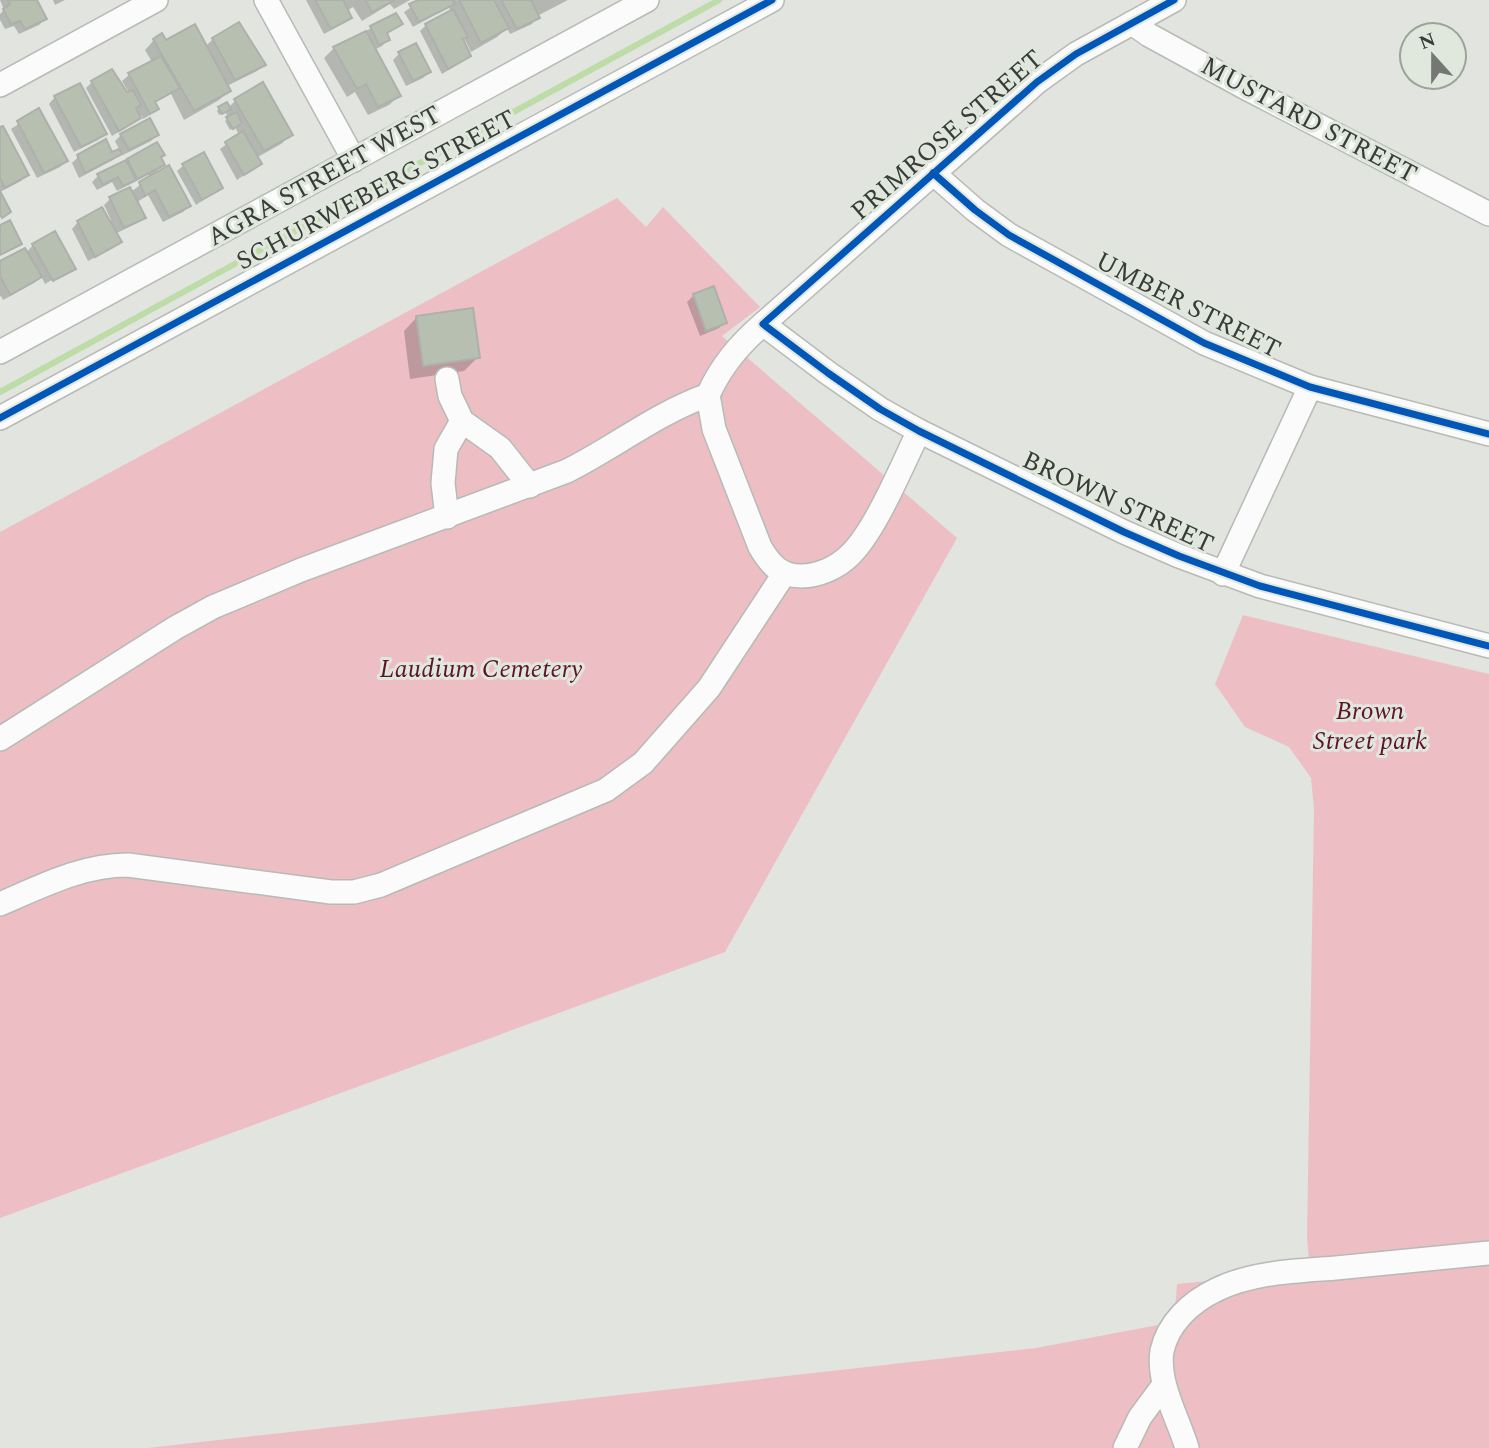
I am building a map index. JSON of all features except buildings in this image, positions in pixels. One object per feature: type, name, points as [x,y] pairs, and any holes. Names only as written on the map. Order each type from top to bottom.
[{"type":"street","points":[[2,80],[156,0]]},
{"type":"street","points":[[266,0],[354,160]]},
{"type":"street","name":"AGRA STREET WEST","points":[[0,352],[647,0]]},
{"type":"street","name":"SCHURWEBERG STREET","points":[[0,418],[772,0]]},
{"type":"street","name":"PRIMROSE STREET","points":[[708,395],[736,349],[762,324],[1038,82],[1076,54],[1174,0]]},
{"type":"street","name":"MUSTARD STREET","points":[[1132,23],[1236,82],[1489,214]]},
{"type":"street","name":"UMBER STREET","points":[[933,173],[975,210],[1009,235],[1204,343],[1310,387],[1489,434]]},
{"type":"street","name":"BROWN STREET","points":[[762,324],[880,409],[1124,532],[1223,574],[1260,586],[1489,646]]},
{"type":"street","points":[[447,379],[450,396],[462,421],[500,448],[530,486]]},
{"type":"street","points":[[1223,574],[1310,387]]},
{"type":"street","points":[[0,739],[175,628],[213,607],[264,584],[530,486],[603,454],[660,416],[708,395],[714,429],[760,547],[769,562],[784,574],[812,576],[834,567],[850,555],[874,520],[919,431]]},
{"type":"street","points":[[447,517],[443,483],[446,449],[462,421]]},
{"type":"street","points":[[0,904],[72,874],[103,865],[128,865],[331,892],[354,892],[381,885],[594,796],[643,763],[709,688],[784,574]]},
{"type":"street","points":[[1187,1448],[1163,1385],[1162,1352],[1175,1322],[1188,1307],[1217,1289],[1233,1283],[1278,1274],[1489,1253]]},
{"type":"street","points":[[1125,1448],[1140,1418],[1163,1385]]},
{"type":"green space","name":"Laudium Cemetery","points":[[617,198],[646,227],[663,207],[760,307],[722,336],[957,538],[725,952],[0,1218],[0,532]]},
{"type":"green space","name":"Brown Street park","points":[[1243,615],[1489,674],[1489,1448],[148,1448],[1036,1348],[1174,1322],[1177,1284],[1310,1271],[1307,1238],[1314,809],[1311,778],[1289,747],[1245,727],[1215,684]]},
{"type":"waterway","points":[[0,392],[719,0]]},
{"type":"cycle path","points":[[0,418],[772,0]]},
{"type":"cycle path","points":[[1174,0],[1076,54],[1037,82],[763,324],[880,409],[1124,532],[1260,586],[1489,646]]},
{"type":"cycle path","points":[[933,173],[975,210],[1009,235],[1204,343],[1310,387],[1489,434]]}]
